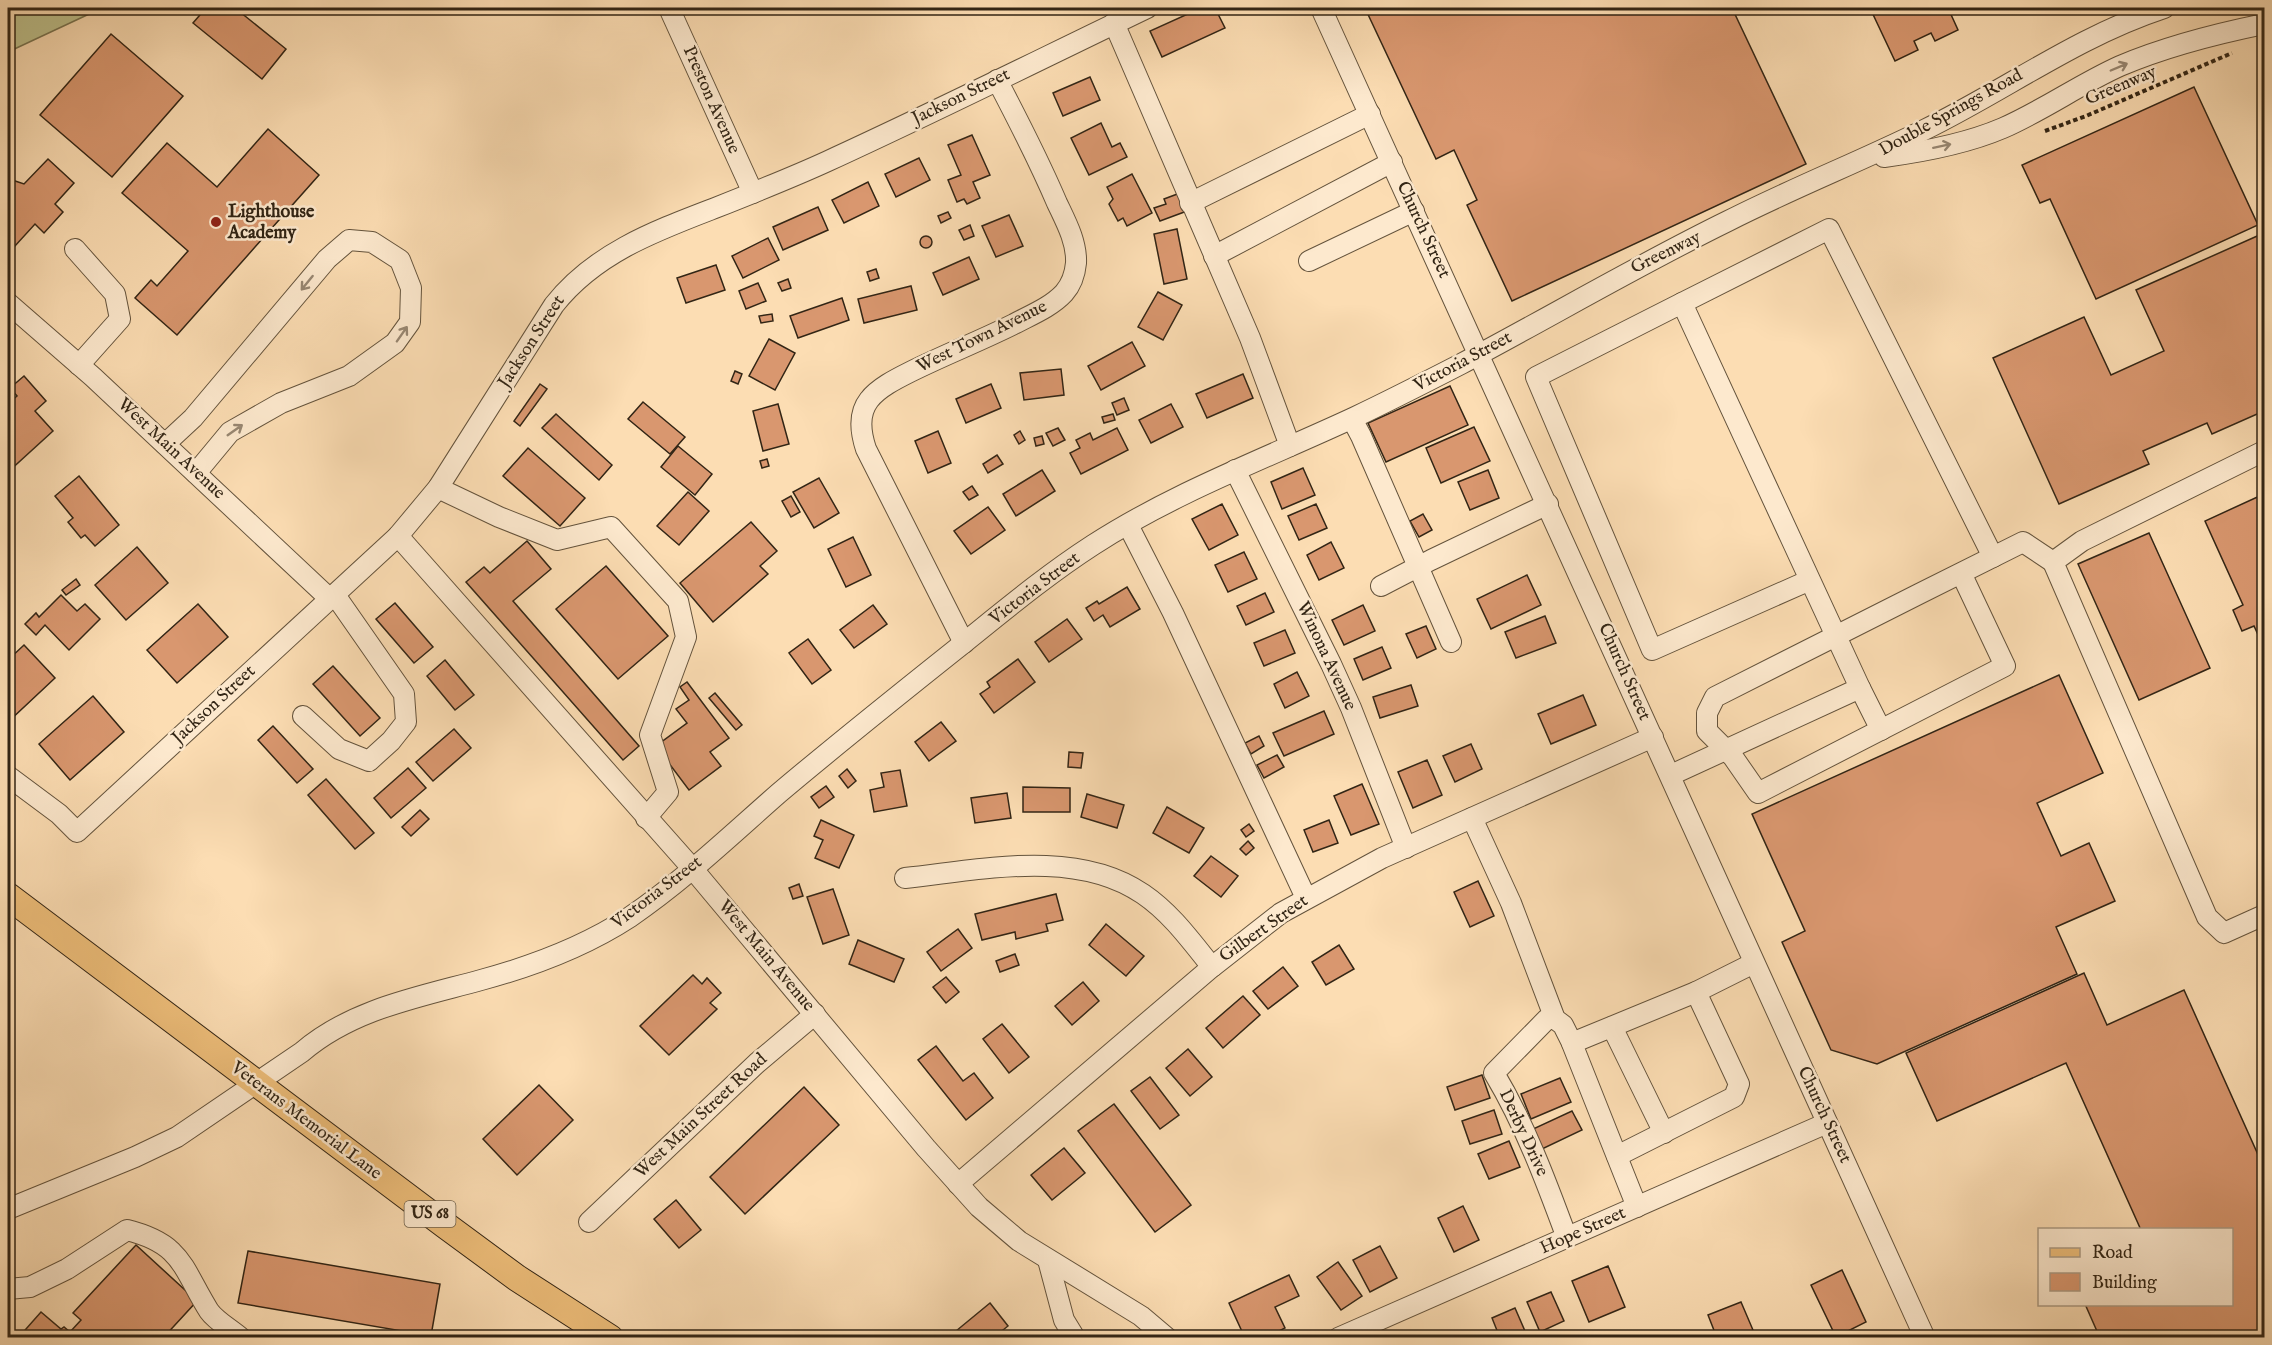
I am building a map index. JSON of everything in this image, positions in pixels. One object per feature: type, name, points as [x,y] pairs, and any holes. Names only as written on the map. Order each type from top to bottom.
[{"type":"main road","name":"Veterans Memorial Lane","points":[[8,896],[518,1278],[610,1338]]},
{"type":"street","name":"Preston Avenue","points":[[669,8],[753,193]]},
{"type":"street","name":"Jackson Street","points":[[8,776],[59,814],[77,832],[398,536],[438,488],[554,304],[575,280],[602,260],[632,243],[852,150],[1147,8]]},
{"type":"street","name":"Church Street","points":[[1321,8],[1925,1338]]},
{"type":"street","name":"Double Springs Road","points":[[1864,160],[1952,116],[2076,45],[2137,17],[2164,8]]},
{"type":"street","points":[[1114,23],[1263,372],[1290,446]]},
{"type":"street","name":"Double Springs Road","points":[[1864,160],[1894,156],[1982,135],[2018,121],[2089,81],[2139,59],[2192,41],[2265,24]]},
{"type":"street","name":"West Town Avenue","points":[[964,643],[866,449],[862,432],[862,415],[869,400],[900,377],[1049,306],[1064,293],[1073,277],[1076,268],[1075,251],[1067,224],[1040,163],[997,80]]},
{"type":"street","points":[[1190,202],[1370,114]]},
{"type":"street","name":"Victoria Street","points":[[8,1209],[177,1137],[315,1042],[370,1013],[422,995],[511,972],[582,944],[624,921],[692,868],[882,707],[1039,584],[1094,545],[1235,470],[1352,419],[1479,354],[1720,224],[1788,191],[1864,160]]},
{"type":"street","points":[[1214,256],[1392,162]]},
{"type":"street","points":[[1309,261],[1414,211]]},
{"type":"street","points":[[1810,580],[1652,650],[1536,377],[1829,229],[1993,557]]},
{"type":"street","points":[[165,444],[193,418],[327,259],[349,240],[372,242],[400,260],[411,288],[410,322],[395,344],[349,376],[280,403],[230,432],[196,473]]},
{"type":"street","points":[[75,249],[115,294],[120,318],[79,365]]},
{"type":"street","points":[[1682,303],[1835,636],[1881,730]]},
{"type":"street","name":"West Main Avenue","points":[[11,311],[79,365],[333,597],[405,694],[406,722],[391,741],[369,761],[339,749],[303,716]]},
{"type":"street","points":[[1352,419],[1451,642]]},
{"type":"street","points":[[2053,562],[2082,541],[2265,451]]},
{"type":"street","name":"Winona Avenue","points":[[1235,470],[1351,708],[1406,848]]},
{"type":"street","points":[[438,488],[499,517],[558,540],[611,527],[678,601],[686,637],[650,735],[668,792],[646,818]]},
{"type":"street","points":[[1381,586],[1548,504]]},
{"type":"street","points":[[1128,525],[1173,613],[1306,898]]},
{"type":"street","name":"West Main Avenue","points":[[398,536],[692,868],[957,1184],[1018,1241],[1141,1316],[1167,1338]]},
{"type":"street","points":[[1961,573],[2006,666],[1758,793],[1733,757],[1707,731],[1707,713],[1715,697],[1835,636],[1961,573],[2023,542],[2053,562],[2207,917],[2224,933],[2265,915]]},
{"type":"street","points":[[1671,776],[1860,688]]},
{"type":"street","name":"Gilbert Street","points":[[957,1184],[1212,967],[1272,920],[1306,898],[1406,848],[1653,736]]},
{"type":"street","points":[[1472,818],[1511,903],[1555,1019],[1566,1030],[1572,1043],[1637,1207]]},
{"type":"street","points":[[905,878],[1019,866],[1087,869],[1126,884],[1143,894],[1174,920],[1212,967]]},
{"type":"street","points":[[1572,1043],[1696,992],[1754,963]]},
{"type":"street","points":[[1617,1156],[1734,1097],[1739,1084],[1696,992]]},
{"type":"street","name":"West Main Street Road","points":[[589,1222],[757,1063],[815,1014]]},
{"type":"street","name":"Derby Drive","points":[[1555,1019],[1547,1019],[1494,1073],[1512,1103],[1538,1160],[1567,1238]]},
{"type":"street","points":[[1612,1027],[1664,1133]]},
{"type":"street","name":"Hope Street","points":[[1338,1338],[1827,1123]]},
{"type":"street","points":[[8,1289],[30,1287],[67,1269],[127,1230],[149,1236],[174,1252],[196,1285],[210,1313],[241,1338]]},
{"type":"street","points":[[1048,1260],[1064,1320],[1075,1338]]},
{"type":"path","name":"Greenway","points":[[2037,134],[2086,116],[2231,53],[2242,51]]},
{"type":"green space","points":[[8,8],[102,8],[8,52]]},
{"type":"building","points":[[206,8],[235,8],[286,49],[262,79],[193,23]]},
{"type":"building","points":[[1201,8],[1215,8],[1225,28],[1162,57],[1150,31]]},
{"type":"building","points":[[1365,8],[1732,8],[1806,164],[1512,301],[1467,205],[1477,200],[1454,150],[1436,159]]},
{"type":"building","points":[[1870,8],[1948,8],[1958,30],[1935,41],[1931,33],[1914,41],[1918,50],[1895,61]]},
{"type":"building","points":[[111,34],[183,96],[112,177],[40,115]]},
{"type":"building","points":[[1090,77],[1100,100],[1063,116],[1053,93]]},
{"type":"building","points":[[2194,87],[2258,225],[2096,299],[2050,199],[2040,203],[2022,165]]},
{"type":"building","points":[[1101,123],[1112,147],[1120,143],[1127,157],[1089,175],[1071,138]]},
{"type":"building","name":"Lighthouse Academy","points":[[268,129],[319,175],[177,335],[135,298],[151,280],[157,286],[188,251],[122,193],[167,143],[217,187]]},
{"type":"building","points":[[972,135],[990,175],[973,182],[980,198],[967,204],[964,199],[957,202],[948,180],[961,175],[948,145]]},
{"type":"building","points":[[919,158],[930,180],[896,197],[885,174]]},
{"type":"building","points":[[48,159],[74,183],[55,204],[63,212],[44,233],[35,224],[15,246],[8,239],[8,206],[11,203],[8,200],[8,185],[12,180],[24,184]]},
{"type":"building","points":[[1132,174],[1152,213],[1127,226],[1123,218],[1118,221],[1109,204],[1113,199],[1107,187]]},
{"type":"building","points":[[868,182],[879,206],[844,223],[832,200]]},
{"type":"building","points":[[1180,193],[1187,211],[1160,221],[1154,208],[1166,204],[1164,199]]},
{"type":"building","points":[[818,207],[828,230],[783,250],[773,227]]},
{"type":"building","points":[[948,212],[951,218],[941,223],[938,216]]},
{"type":"building","points":[[1009,215],[1023,246],[996,257],[982,226]]},
{"type":"building","points":[[970,225],[974,236],[964,240],[959,230]]},
{"type":"building","points":[[1177,229],[1187,279],[1164,284],[1154,234]]},
{"type":"building","points":[[2264,233],[2264,411],[2212,434],[2207,423],[2143,451],[2149,464],[2059,504],[1993,358],[2084,317],[2111,375],[2164,351],[2136,290]]},
{"type":"building","points":[[928,236],[931,237],[931,247],[924,248],[921,247],[920,240],[921,237]]},
{"type":"building","points":[[768,238],[779,260],[743,278],[732,256]]},
{"type":"building","points":[[969,257],[979,279],[943,295],[933,273]]},
{"type":"building","points":[[716,265],[725,290],[686,303],[677,278]]},
{"type":"building","points":[[876,269],[879,278],[870,281],[867,272]]},
{"type":"building","points":[[788,279],[791,288],[782,291],[778,283]]},
{"type":"building","points":[[758,283],[766,301],[746,309],[739,291]]},
{"type":"building","points":[[911,286],[917,310],[864,323],[858,299]]},
{"type":"building","points":[[1158,292],[1182,305],[1163,340],[1138,327]]},
{"type":"building","points":[[842,298],[849,320],[798,338],[790,316]]},
{"type":"building","points":[[772,314],[773,321],[761,323],[759,316]]},
{"type":"building","points":[[769,339],[795,353],[775,390],[749,376]]},
{"type":"building","points":[[1132,342],[1145,366],[1101,390],[1088,366]]},
{"type":"building","points":[[1061,369],[1064,395],[1024,400],[1020,373]]},
{"type":"building","points":[[735,371],[742,374],[738,384],[731,381]]},
{"type":"building","points":[[1243,374],[1253,398],[1207,418],[1196,394]]},
{"type":"building","points":[[24,376],[46,401],[35,411],[53,431],[8,472],[8,404],[17,396],[10,388]]},
{"type":"building","points":[[540,384],[547,389],[520,426],[514,421]]},
{"type":"building","points":[[991,384],[1001,408],[966,423],[956,399]]},
{"type":"building","points":[[1450,386],[1468,425],[1386,462],[1368,423]]},
{"type":"building","points":[[1124,398],[1129,410],[1117,415],[1112,403]]},
{"type":"building","points":[[643,402],[685,437],[670,454],[628,419]]},
{"type":"building","points":[[778,404],[789,444],[763,451],[753,411]]},
{"type":"building","points":[[1171,404],[1183,427],[1151,443],[1139,420]]},
{"type":"building","points":[[556,414],[612,465],[599,480],[542,428]]},
{"type":"building","points":[[1113,414],[1115,420],[1104,423],[1102,417]]},
{"type":"building","points":[[1474,427],[1490,461],[1441,483],[1426,448]]},
{"type":"building","points":[[1058,428],[1065,440],[1053,446],[1046,433]]},
{"type":"building","points":[[1117,428],[1128,450],[1081,474],[1070,453],[1080,448],[1076,440],[1090,433],[1093,440]]},
{"type":"building","points":[[938,431],[951,463],[928,473],[915,441]]},
{"type":"building","points":[[1020,431],[1025,440],[1019,444],[1014,435]]},
{"type":"building","points":[[1042,436],[1044,444],[1036,446],[1034,438]]},
{"type":"building","points":[[678,446],[712,474],[695,495],[661,467]]},
{"type":"building","points":[[528,448],[585,498],[560,526],[503,476]]},
{"type":"building","points":[[997,455],[1003,464],[988,473],[983,464]]},
{"type":"building","points":[[767,459],[769,466],[762,468],[760,461]]},
{"type":"building","points":[[1303,468],[1315,495],[1282,509],[1271,482]]},
{"type":"building","points":[[1042,470],[1055,491],[1016,516],[1003,494]]},
{"type":"building","points":[[1488,470],[1499,498],[1470,510],[1458,482]]},
{"type":"building","points":[[79,476],[119,525],[95,546],[85,535],[81,538],[68,522],[73,518],[55,496]]},
{"type":"building","points":[[819,478],[839,513],[814,528],[793,492]]},
{"type":"building","points":[[972,486],[978,495],[969,500],[963,492]]},
{"type":"building","points":[[688,492],[709,511],[679,545],[657,526]]},
{"type":"building","points":[[2264,494],[2264,637],[2260,639],[2254,626],[2242,631],[2233,610],[2243,605],[2205,521]]},
{"type":"building","points":[[791,496],[800,512],[791,517],[782,501]]},
{"type":"building","points":[[1222,504],[1238,535],[1209,550],[1192,519]]},
{"type":"building","points":[[1316,504],[1327,528],[1299,540],[1288,516]]},
{"type":"building","points":[[988,507],[1005,530],[971,554],[954,531]]},
{"type":"building","points":[[1423,514],[1432,530],[1419,537],[1410,521]]},
{"type":"building","points":[[751,522],[777,551],[760,566],[768,574],[713,622],[680,583]]},
{"type":"building","points":[[2149,533],[2210,668],[2139,700],[2078,564]]},
{"type":"building","points":[[853,537],[871,575],[846,587],[828,549]]},
{"type":"building","points":[[527,541],[551,569],[513,601],[639,746],[623,760],[466,582],[484,567],[490,573]]},
{"type":"building","points":[[1331,542],[1344,568],[1319,580],[1307,555]]},
{"type":"building","points":[[137,547],[168,583],[126,620],[95,585]]},
{"type":"building","points":[[1244,552],[1257,579],[1228,592],[1215,565]]},
{"type":"building","points":[[606,566],[668,636],[618,679],[556,609]]},
{"type":"building","points":[[1527,575],[1541,605],[1491,629],[1477,599]]},
{"type":"building","points":[[76,579],[80,585],[66,595],[62,590]]},
{"type":"building","points":[[1127,587],[1140,609],[1110,627],[1103,615],[1094,621],[1086,608],[1097,601],[1099,604]]},
{"type":"building","points":[[1265,593],[1274,612],[1246,625],[1237,606]]},
{"type":"building","points":[[61,595],[77,611],[85,604],[100,619],[69,650],[45,625],[36,635],[25,624],[36,613],[39,617]]},
{"type":"building","points":[[395,603],[433,647],[414,663],[376,619]]},
{"type":"building","points":[[198,604],[228,637],[177,683],[147,650]]},
{"type":"building","points":[[873,605],[887,624],[854,648],[840,630]]},
{"type":"building","points":[[1363,605],[1375,631],[1344,645],[1332,620]]},
{"type":"building","points":[[1545,616],[1556,643],[1516,658],[1505,632]]},
{"type":"building","points":[[1067,619],[1082,639],[1049,662],[1035,642]]},
{"type":"building","points":[[1426,626],[1436,649],[1417,658],[1406,634]]},
{"type":"building","points":[[1285,630],[1295,653],[1264,666],[1254,643]]},
{"type":"building","points":[[808,639],[831,670],[812,684],[789,653]]},
{"type":"building","points":[[24,645],[55,678],[8,722],[8,660]]},
{"type":"building","points":[[1382,647],[1391,668],[1363,680],[1354,659]]},
{"type":"building","points":[[1018,659],[1035,682],[994,713],[980,694],[990,687],[987,682]]},
{"type":"building","points":[[445,660],[474,695],[455,710],[427,676]]},
{"type":"building","points":[[333,666],[380,718],[360,736],[313,684]]},
{"type":"building","points":[[1297,672],[1309,696],[1285,708],[1274,684]]},
{"type":"building","points":[[2059,675],[2103,773],[2037,803],[2061,856],[2089,843],[2115,901],[2056,927],[2077,974],[1877,1064],[1831,1050],[1782,942],[1805,931],[1752,814]]},
{"type":"building","points":[[687,682],[729,738],[710,752],[721,766],[689,790],[656,746],[687,723],[676,709],[689,700],[680,687]]},
{"type":"building","points":[[1411,685],[1418,706],[1380,718],[1373,697]]},
{"type":"building","points":[[715,693],[742,725],[736,730],[709,698]]},
{"type":"building","points":[[1583,695],[1596,725],[1551,744],[1538,714]]},
{"type":"building","points":[[93,696],[124,732],[70,780],[39,744]]},
{"type":"building","points":[[1324,711],[1334,734],[1284,756],[1273,733]]},
{"type":"building","points":[[941,722],[956,741],[929,761],[915,742]]},
{"type":"building","points":[[273,726],[313,769],[297,783],[258,740]]},
{"type":"building","points":[[454,729],[471,748],[433,781],[416,762]]},
{"type":"building","points":[[1259,736],[1264,746],[1251,754],[1245,743]]},
{"type":"building","points":[[1471,744],[1482,769],[1455,782],[1443,756]]},
{"type":"building","points":[[1069,752],[1083,753],[1081,768],[1068,767]]},
{"type":"building","points":[[1277,755],[1284,767],[1264,778],[1257,765]]},
{"type":"building","points":[[1427,760],[1442,795],[1413,808],[1398,772]]},
{"type":"building","points":[[408,768],[426,788],[391,818],[374,798]]},
{"type":"building","points":[[847,769],[856,781],[848,788],[839,776]]},
{"type":"building","points":[[900,770],[907,806],[874,812],[870,790],[884,787],[881,773]]},
{"type":"building","points":[[326,779],[374,833],[355,849],[308,795]]},
{"type":"building","points":[[1362,784],[1379,824],[1351,835],[1334,796]]},
{"type":"building","points":[[826,786],[834,797],[819,808],[811,797]]},
{"type":"building","points":[[1023,787],[1070,788],[1070,812],[1023,812]]},
{"type":"building","points":[[1007,793],[1011,818],[975,823],[971,798]]},
{"type":"building","points":[[1087,794],[1124,805],[1117,828],[1081,817]]},
{"type":"building","points":[[1167,807],[1204,828],[1189,853],[1153,833]]},
{"type":"building","points":[[420,810],[429,819],[411,836],[402,827]]},
{"type":"building","points":[[821,820],[854,835],[839,868],[815,858],[823,840],[814,836]]},
{"type":"building","points":[[1329,820],[1338,843],[1313,852],[1304,830]]},
{"type":"building","points":[[1249,824],[1254,831],[1246,837],[1241,830]]},
{"type":"building","points":[[1248,841],[1254,848],[1246,855],[1240,849]]},
{"type":"building","points":[[1211,856],[1238,876],[1221,897],[1194,876]]},
{"type":"building","points":[[1478,881],[1494,916],[1470,927],[1454,892]]},
{"type":"building","points":[[799,884],[803,896],[793,899],[789,888]]},
{"type":"building","points":[[833,889],[849,935],[823,944],[807,897]]},
{"type":"building","points":[[1056,894],[1063,920],[1046,924],[1048,931],[1016,939],[1015,932],[982,940],[975,914]]},
{"type":"building","points":[[1106,924],[1144,956],[1126,976],[1089,945]]},
{"type":"building","points":[[958,929],[972,948],[941,971],[927,952]]},
{"type":"building","points":[[858,940],[904,959],[894,982],[849,964]]},
{"type":"building","points":[[1339,945],[1354,969],[1326,985],[1312,962]]},
{"type":"building","points":[[1015,954],[1019,965],[1000,972],[996,961]]},
{"type":"building","points":[[1283,967],[1298,986],[1268,1009],[1253,991]]},
{"type":"building","points":[[2084,973],[2107,1025],[2184,990],[2264,1168],[2264,1338],[2100,1338],[2086,1306],[2233,1306],[2233,1228],[2140,1228],[2066,1063],[1937,1121],[1906,1053]]},
{"type":"building","points":[[693,975],[702,984],[707,978],[721,993],[710,1003],[717,1009],[669,1055],[640,1026]]},
{"type":"building","points":[[946,977],[959,992],[946,1003],[933,987]]},
{"type":"building","points":[[1083,982],[1099,1001],[1072,1025],[1055,1006]]},
{"type":"building","points":[[1243,996],[1260,1015],[1223,1048],[1206,1028]]},
{"type":"building","points":[[1002,1024],[1029,1057],[1009,1073],[983,1039]]},
{"type":"building","points":[[936,1046],[963,1081],[974,1073],[993,1098],[966,1120],[918,1060]]},
{"type":"building","points":[[1188,1049],[1212,1077],[1190,1096],[1166,1068]]},
{"type":"building","points":[[1482,1075],[1490,1098],[1455,1110],[1447,1087]]},
{"type":"building","points":[[1150,1077],[1179,1115],[1160,1129],[1131,1091]]},
{"type":"building","points":[[1560,1078],[1571,1102],[1531,1119],[1521,1094]]},
{"type":"building","points":[[539,1085],[573,1120],[517,1175],[483,1139]]},
{"type":"building","points":[[804,1087],[839,1125],[745,1214],[710,1177]]},
{"type":"building","points":[[1114,1104],[1191,1205],[1155,1232],[1078,1131]]},
{"type":"building","points":[[1494,1110],[1502,1134],[1470,1144],[1462,1121]]},
{"type":"building","points":[[1572,1111],[1582,1130],[1542,1149],[1533,1129]]},
{"type":"building","points":[[1509,1141],[1520,1167],[1489,1179],[1478,1154]]},
{"type":"building","points":[[1064,1148],[1085,1173],[1052,1200],[1031,1175]]},
{"type":"building","points":[[676,1200],[701,1230],[679,1248],[654,1219]]},
{"type":"building","points":[[1463,1206],[1479,1240],[1454,1252],[1438,1218]]},
{"type":"building","points":[[136,1245],[197,1301],[163,1338],[18,1338],[41,1312],[61,1329],[64,1327],[70,1332],[81,1320],[73,1313]]},
{"type":"building","points":[[1380,1246],[1397,1278],[1370,1292],[1353,1260]]},
{"type":"building","points":[[248,1251],[440,1284],[431,1336],[238,1303]]},
{"type":"building","points":[[1338,1262],[1362,1296],[1341,1310],[1317,1277]]},
{"type":"building","points":[[1608,1266],[1625,1307],[1589,1322],[1572,1281]]},
{"type":"building","points":[[1842,1270],[1866,1322],[1836,1337],[1811,1285]]},
{"type":"building","points":[[1289,1275],[1299,1296],[1275,1307],[1285,1328],[1265,1338],[1245,1338],[1229,1303]]},
{"type":"building","points":[[1551,1292],[1564,1321],[1540,1332],[1527,1302]]},
{"type":"building","points":[[1741,1302],[1753,1330],[1735,1338],[1717,1338],[1708,1315]]},
{"type":"building","points":[[990,1303],[1008,1326],[993,1338],[962,1338],[956,1331]]},
{"type":"building","points":[[1515,1308],[1528,1338],[1500,1338],[1492,1318]]},
{"type":"building","points":[[1463,1331],[1465,1338],[1445,1338]]},
{"type":"place","name":"Lighthouse Academy","points":[[216,222]]}]
